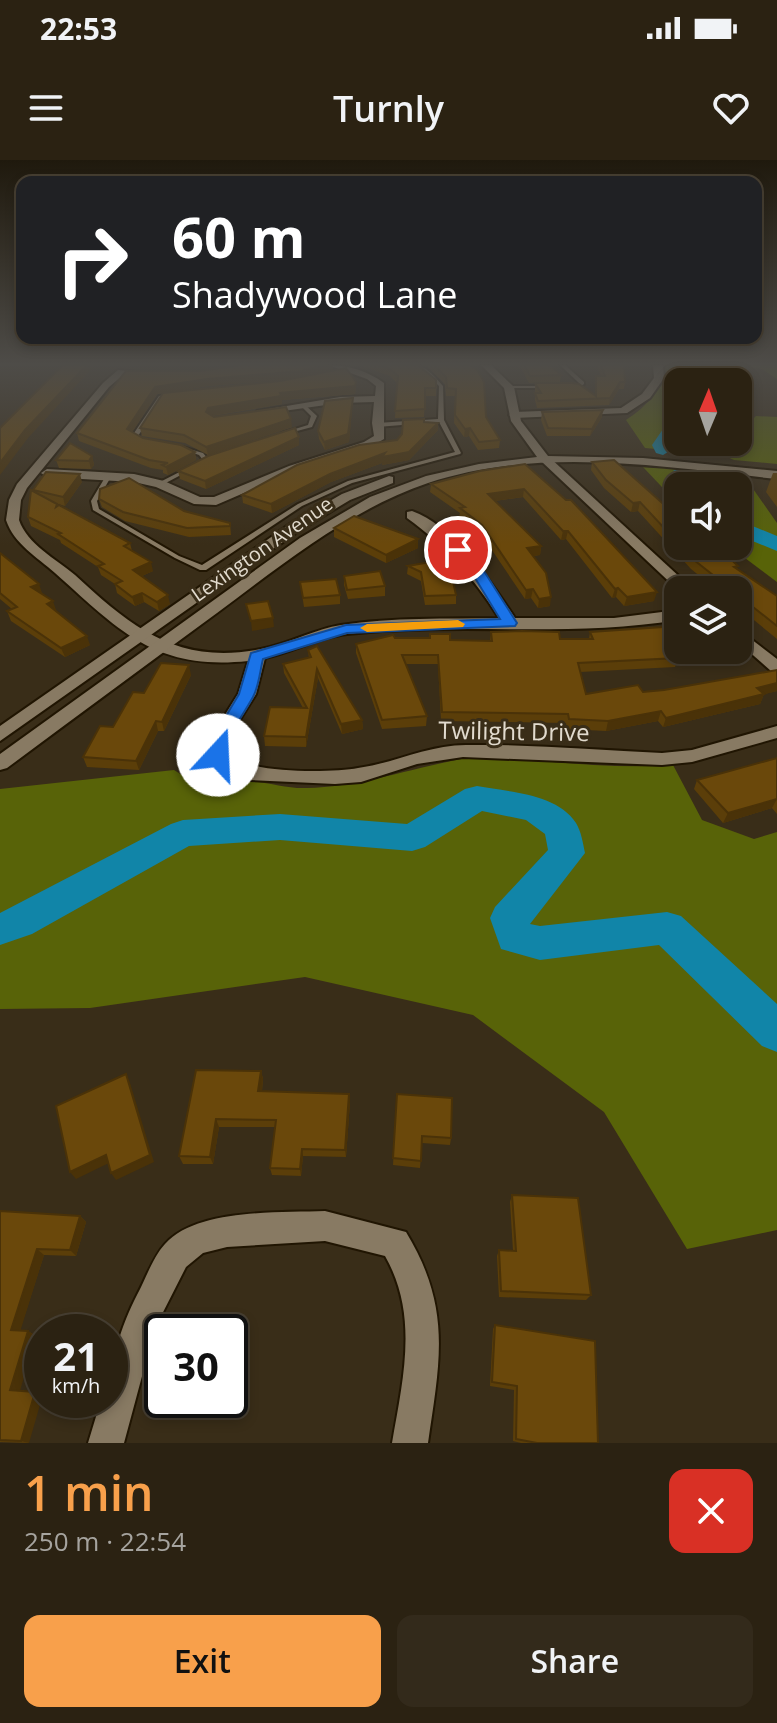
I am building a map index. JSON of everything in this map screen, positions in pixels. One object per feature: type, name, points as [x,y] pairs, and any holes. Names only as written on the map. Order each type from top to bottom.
[{"type":"street","points":[[73,425],[10,502],[8,517],[19,538],[46,557],[108,617],[161,646],[216,658],[257,657],[346,629],[510,623],[617,624],[664,617]]},
{"type":"street","points":[[33,473],[109,475],[160,484],[198,501],[216,501],[293,468],[368,444],[380,437],[377,425]]},
{"type":"street","points":[[521,425],[541,455],[672,576]]},
{"type":"street","name":"Lexington Avenue","points":[[0,735],[295,527],[346,497],[432,467],[485,457],[621,452],[777,468]]},
{"type":"street","name":"Lexington Avenue","points":[[0,763],[305,541],[374,500],[426,480],[541,455],[643,461],[777,475]]},
{"type":"street","points":[[412,515],[458,550],[478,571],[510,623]]},
{"type":"street","points":[[752,646],[777,667]]},
{"type":"street","name":"Twilight Drive","points":[[257,657],[247,694],[227,726],[218,755],[228,766],[250,773],[335,777],[361,775],[416,758],[463,751],[662,759],[692,756],[777,732]]},
{"type":"street","points":[[106,1443],[140,1323],[175,1256],[195,1240],[227,1232],[325,1226],[395,1243],[421,1293],[425,1325],[410,1443]]},
{"type":"lane","points":[[141,425],[135,436],[140,441],[152,443]]},
{"type":"lane","points":[[274,438],[310,425]]},
{"type":"lane","points":[[109,475],[94,501],[96,510],[177,557],[203,568],[300,505],[350,482],[458,453],[444,425]]},
{"type":"lane","points":[[177,446],[201,454],[206,460]]},
{"type":"lane","points":[[160,484],[221,455]]},
{"type":"green space","points":[[629,425],[664,425],[664,450],[645,448]]},
{"type":"green space","points":[[752,425],[777,425],[777,464],[734,460],[725,456],[752,456]]},
{"type":"green space","points":[[643,467],[692,472],[664,472],[664,489]]},
{"type":"green space","points":[[752,487],[777,523],[777,582],[748,560],[752,560]]},
{"type":"green space","points":[[472,757],[598,765],[673,765],[702,820],[754,839],[777,832],[777,1230],[687,1249],[604,1112],[473,1015],[305,977],[90,1008],[0,1009],[0,789],[174,770],[201,782],[245,781],[299,788],[327,787]]},
{"type":"building","points":[[3,425],[30,425],[0,463],[0,428]]},
{"type":"building","points":[[83,425],[130,425],[127,429],[143,438],[181,445],[195,452],[166,467],[162,465],[168,463],[149,460],[77,433]]},
{"type":"building","points":[[142,425],[273,425],[206,447],[184,435],[140,428]]},
{"type":"building","points":[[319,425],[349,425],[348,434],[324,442],[318,431]]},
{"type":"building","points":[[403,425],[436,425],[409,452],[382,457],[385,453],[330,474],[271,504],[242,495],[297,465],[359,445],[397,440],[402,434]]},
{"type":"building","points":[[462,425],[491,425],[500,440],[479,442],[470,428],[465,429]]},
{"type":"building","points":[[547,425],[594,425],[592,429],[548,428]]},
{"type":"building","points":[[295,428],[299,437],[205,481],[178,471],[208,456]]},
{"type":"building","points":[[70,443],[92,456],[89,461],[56,460]]},
{"type":"building","points":[[614,460],[664,505],[664,528],[640,502],[633,503],[606,480],[592,462]]},
{"type":"building","points":[[525,464],[566,500],[571,500],[657,592],[627,597],[618,588],[615,589],[568,531],[563,531],[524,489],[488,494],[541,546],[527,548],[546,573],[551,597],[539,599],[533,589],[526,590],[482,525],[460,508],[465,507],[431,484],[480,471]]},
{"type":"building","points":[[46,472],[80,474],[63,497],[33,490]]},
{"type":"building","points":[[129,478],[184,511],[230,523],[230,526],[187,528],[123,512],[99,499],[100,489]]},
{"type":"building","points":[[31,490],[57,504],[56,507],[59,505],[130,543],[124,546],[151,562],[133,570],[168,595],[157,602],[142,593],[132,597],[115,584],[122,581],[98,566],[104,564],[58,534],[61,533],[28,517]]},
{"type":"building","points":[[354,516],[418,539],[386,555],[334,528]]},
{"type":"building","points":[[0,553],[39,584],[31,587],[53,601],[47,604],[87,636],[61,648],[7,611],[17,607],[0,593]]},
{"type":"building","points":[[441,560],[452,577],[456,595],[425,596],[421,572],[408,566]]},
{"type":"building","points":[[694,560],[732,560],[738,566],[734,567],[747,576],[714,576]]},
{"type":"building","points":[[380,571],[385,586],[347,590],[344,576]]},
{"type":"building","points":[[336,579],[340,595],[303,598],[300,582]]},
{"type":"building","points":[[752,579],[777,596],[777,626],[752,606]]},
{"type":"building","points":[[268,601],[273,618],[251,621],[246,604]]},
{"type":"building","points":[[664,627],[664,659],[578,663],[586,694],[638,685],[643,692],[664,690],[777,670],[777,683],[757,688],[764,694],[666,718],[661,711],[608,721],[569,719],[568,714],[442,712],[438,655],[402,655],[427,716],[382,720],[356,644],[393,635],[395,638],[430,638],[430,634],[450,634],[450,640],[492,641],[491,632],[522,631],[559,632],[560,639],[593,639],[590,632]]},
{"type":"building","points":[[317,646],[362,720],[341,724],[317,669],[306,737],[264,736],[270,707],[307,708],[283,664],[311,657],[308,650]]},
{"type":"building","points":[[161,663],[189,665],[162,722],[156,721],[136,761],[83,757],[100,726],[113,727],[133,692],[144,693]]},
{"type":"building","points":[[777,758],[777,799],[728,813],[697,780]]},
{"type":"building","points":[[196,1070],[261,1071],[258,1091],[349,1094],[345,1150],[302,1149],[300,1169],[270,1168],[276,1120],[216,1119],[210,1157],[179,1156]]},
{"type":"building","points":[[126,1074],[150,1155],[111,1173],[106,1155],[70,1172],[56,1106]]},
{"type":"building","points":[[397,1094],[452,1098],[451,1138],[422,1136],[421,1161],[393,1158]]},
{"type":"building","points":[[512,1195],[578,1198],[591,1295],[501,1291],[499,1250],[516,1251]]},
{"type":"building","points":[[0,1211],[80,1216],[70,1250],[37,1249],[11,1330],[24,1331],[24,1344],[10,1390],[24,1391],[24,1418],[28,1418],[21,1441],[0,1440]]},
{"type":"building","points":[[495,1325],[595,1341],[598,1443],[537,1443],[516,1439],[517,1386],[492,1382]]},
{"type":"waterway","points":[[663,449],[661,445],[664,441]]},
{"type":"waterway","points":[[752,533],[777,544]]},
{"type":"waterway","points":[[0,929],[18,923],[183,833],[280,827],[412,838],[477,798],[536,810],[561,828],[567,853],[509,918],[515,937],[540,943],[667,928],[777,1032]]},
{"type":"slow traffic","points":[[367,628],[458,624]]},
{"type":"route","points":[[218,755],[227,726],[247,694],[257,657],[346,629],[510,623],[478,571],[458,550]]}]
